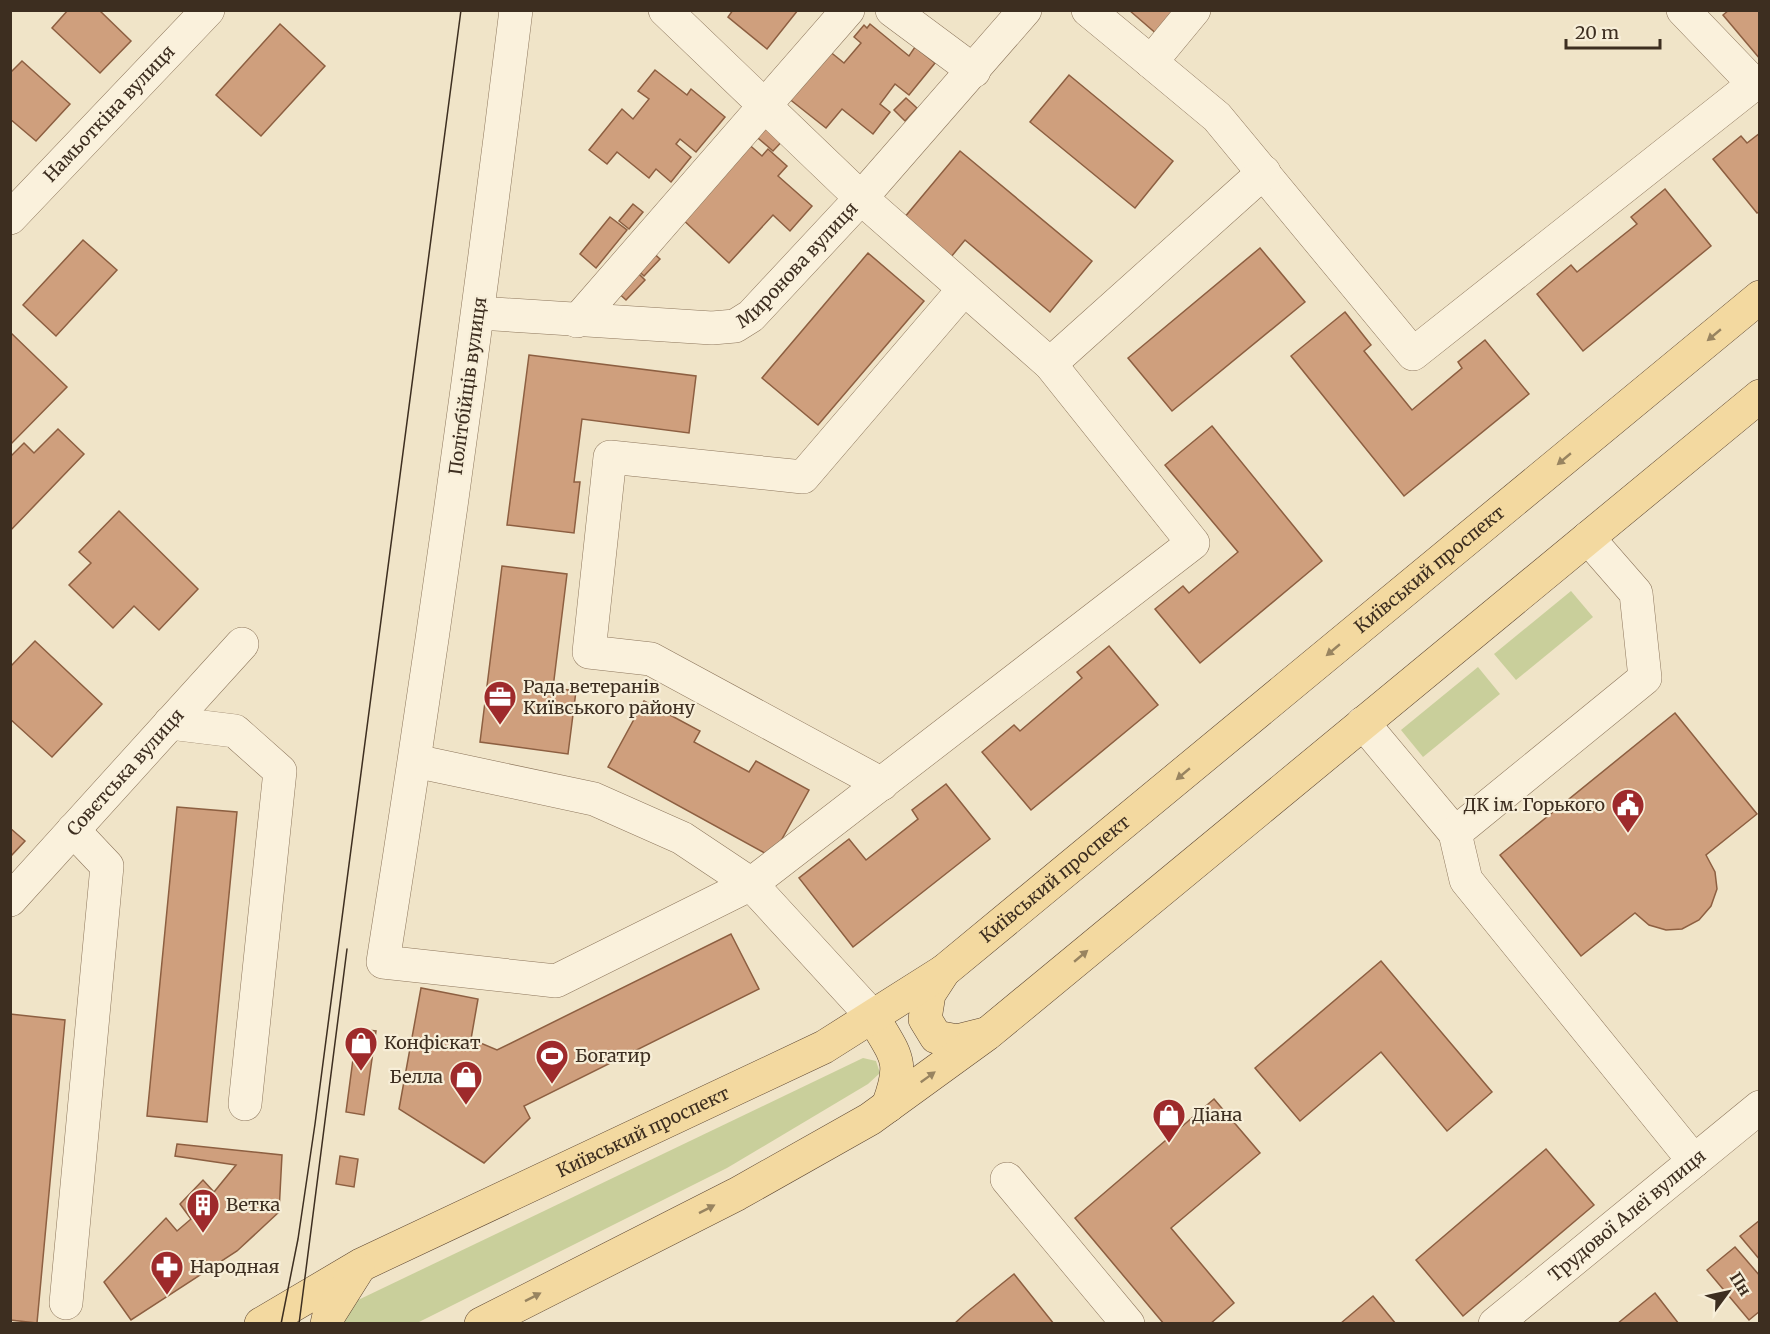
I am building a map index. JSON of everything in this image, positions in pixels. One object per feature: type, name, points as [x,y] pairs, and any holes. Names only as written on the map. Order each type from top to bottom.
[{"type":"main road","name":"Київський проспект","points":[[261,1323],[361,1264],[824,1047],[944,971],[1760,297]]},
{"type":"main road","points":[[481,1323],[737,1194],[870,1119],[888,1106],[987,1034],[1760,396]]},
{"type":"main road","points":[[944,971],[928,994],[925,1020],[936,1037],[957,1041],[987,1034]]},
{"type":"main road","points":[[873,1017],[897,1059],[898,1080],[888,1106]]},
{"type":"main road","points":[[327,1323],[328,1315],[361,1264]]},
{"type":"street","name":"Намьоткіна вулиця","points":[[10,218],[208,10]]},
{"type":"street","name":"Політбійців вулиця","points":[[516,10],[479,313],[415,761],[383,963],[556,981],[751,884]]},
{"type":"street","points":[[665,10],[861,198],[1050,364],[1193,543],[751,884]]},
{"type":"street","points":[[577,321],[848,10]]},
{"type":"street","points":[[892,10],[974,71]]},
{"type":"street","name":"Миронова вулиця","points":[[479,313],[712,328],[735,326],[751,316],[861,198],[1025,10]]},
{"type":"street","points":[[1088,10],[1217,117],[1413,354],[1755,84],[1683,10]]},
{"type":"street","points":[[1151,62],[1194,10]]},
{"type":"street","points":[[1050,364],[1264,172]]},
{"type":"street","points":[[882,784],[651,658],[589,652],[610,457],[803,477],[964,289]]},
{"type":"street","points":[[1455,833],[1646,678],[1636,593],[1588,538]]},
{"type":"street","name":"Совєтська вулиця","points":[[10,900],[242,644]]},
{"type":"street","points":[[170,723],[235,731],[280,771],[245,1104]]},
{"type":"street","points":[[1363,723],[1455,833],[1466,880],[1694,1161]]},
{"type":"street","points":[[415,761],[594,799],[682,838],[751,884],[873,1017]]},
{"type":"street","points":[[66,1303],[107,866],[73,830]]},
{"type":"street","name":"Трудової Алеї вулиця","points":[[1496,1323],[1760,1107]]},
{"type":"street","points":[[1007,1179],[1128,1323]]},
{"type":"green space","points":[[1571,591],[1593,617],[1516,680],[1494,654]]},
{"type":"green space","points":[[1478,667],[1500,694],[1423,757],[1401,730]]},
{"type":"green space","points":[[863,1058],[876,1061],[880,1073],[868,1084],[727,1168],[417,1323],[343,1323],[342,1316],[356,1301]]},
{"type":"building","points":[[68,10],[99,10],[131,41],[100,73],[52,28]]},
{"type":"building","points":[[733,10],[798,10],[767,49],[728,17]]},
{"type":"building","points":[[1129,10],[1181,10],[1159,36]]},
{"type":"building","points":[[1729,10],[1760,10],[1760,59],[1723,15]]},
{"type":"building","points":[[280,24],[325,66],[261,136],[216,95]]},
{"type":"building","points":[[870,24],[909,56],[915,47],[935,63],[909,95],[895,84],[880,104],[890,112],[873,134],[842,109],[826,128],[783,94],[823,46],[844,63],[861,43],[854,37],[864,25],[867,28]]},
{"type":"building","points":[[22,61],[70,104],[36,141],[10,119],[10,73]]},
{"type":"building","points":[[655,70],[687,95],[691,89],[725,117],[696,152],[680,139],[676,144],[691,157],[671,182],[656,169],[649,178],[617,152],[607,164],[589,150],[622,109],[633,119],[649,99],[638,91]]},
{"type":"building","points":[[1069,75],[1173,161],[1135,208],[1030,122]]},
{"type":"building","points":[[906,98],[917,108],[905,121],[894,110]]},
{"type":"building","points":[[765,118],[786,137],[773,151],[752,133]]},
{"type":"building","points":[[1760,133],[1760,211],[1757,213],[1713,159],[1741,136],[1747,143]]},
{"type":"building","points":[[745,141],[762,156],[768,149],[787,166],[778,176],[812,206],[790,231],[773,215],[729,263],[678,215]]},
{"type":"building","points":[[960,151],[1092,261],[1050,312],[965,240],[951,257],[904,218]]},
{"type":"building","points":[[1665,189],[1711,246],[1583,351],[1537,294],[1571,265],[1577,272],[1637,224],[1631,217]]},
{"type":"building","points":[[633,204],[643,212],[629,229],[619,221]]},
{"type":"building","points":[[610,217],[627,230],[596,268],[580,254]]},
{"type":"building","points":[[83,240],[117,270],[56,336],[23,305]]},
{"type":"building","points":[[648,248],[660,259],[644,276],[632,265]]},
{"type":"building","points":[[1260,248],[1305,302],[1172,411],[1128,358]]},
{"type":"building","points":[[868,253],[924,301],[818,425],[762,378]]},
{"type":"building","points":[[632,267],[645,280],[626,300],[613,288]]},
{"type":"building","points":[[1345,312],[1371,345],[1364,351],[1412,410],[1462,368],[1458,362],[1485,340],[1529,394],[1404,496],[1291,356]]},
{"type":"building","points":[[10,332],[67,387],[10,445]]},
{"type":"building","points":[[529,355],[696,376],[689,433],[582,419],[574,482],[580,482],[574,533],[507,525]]},
{"type":"building","points":[[1212,426],[1322,561],[1200,663],[1155,609],[1183,586],[1189,593],[1238,552],[1165,465]]},
{"type":"building","points":[[58,429],[84,454],[10,531],[10,457],[24,443],[34,453]]},
{"type":"building","points":[[119,511],[198,589],[159,630],[134,606],[113,628],[69,585],[91,563],[79,552]]},
{"type":"building","points":[[502,566],[567,574],[553,688],[576,691],[568,754],[480,742]]},
{"type":"building","points":[[35,641],[102,704],[52,757],[10,719],[10,667]]},
{"type":"building","points":[[1109,646],[1158,705],[1031,810],[982,752],[1014,725],[1020,731],[1082,678],[1077,672]]},
{"type":"building","points":[[644,701],[700,731],[694,742],[749,772],[756,761],[809,790],[772,857],[608,767]]},
{"type":"building","name":"ДК ім. Горького","points":[[1675,713],[1757,814],[1706,855],[1715,872],[1717,889],[1711,906],[1699,920],[1682,929],[1666,930],[1649,925],[1635,913],[1581,956],[1500,855]]},
{"type":"building","points":[[946,784],[990,839],[853,947],[799,878],[849,839],[866,860],[918,819],[912,810]]},
{"type":"building","points":[[177,807],[237,812],[207,1122],[147,1116]]},
{"type":"building","points":[[10,828],[25,841],[10,857]]},
{"type":"building","points":[[731,934],[759,989],[524,1106],[530,1118],[484,1163],[399,1109],[421,988],[478,999],[471,1039],[497,1050]]},
{"type":"building","points":[[1381,961],[1492,1092],[1447,1131],[1381,1052],[1300,1121],[1255,1068]]},
{"type":"building","points":[[10,1014],[65,1020],[37,1323],[10,1320]]},
{"type":"building","name":"Конфіскат","points":[[357,1029],[376,1031],[364,1115],[346,1112]]},
{"type":"building","points":[[1214,1099],[1260,1153],[1171,1228],[1234,1303],[1210,1324],[1164,1324],[1075,1218]]},
{"type":"building","name":"Ветка","points":[[177,1144],[282,1155],[279,1212],[237,1251],[131,1320],[104,1282],[166,1218],[177,1231],[191,1219],[180,1204],[203,1180],[214,1192],[236,1165],[175,1156]]},
{"type":"building","points":[[1546,1149],[1594,1205],[1463,1316],[1416,1260]]},
{"type":"building","points":[[340,1156],[358,1159],[354,1187],[336,1184]]},
{"type":"building","points":[[1760,1220],[1760,1260],[1740,1236]]},
{"type":"building","points":[[1735,1247],[1760,1276],[1760,1311],[1749,1320],[1707,1270]]},
{"type":"building","points":[[1014,1274],[1054,1324],[954,1324],[967,1312]]},
{"type":"building","points":[[1655,1293],[1679,1324],[1617,1324]]},
{"type":"building","points":[[1373,1296],[1396,1324],[1341,1324],[1341,1323]]},
{"type":"tram line","points":[[281,1324],[298,1239],[315,1124],[461,10]]},
{"type":"tram line","points":[[299,1324],[347,949]]},
{"type":"place","name":"Рада ветеранів Київського району","points":[[500,726]]},
{"type":"place","name":"ДК ім. Горького","points":[[1628,834]]},
{"type":"place","name":"Конфіскат","points":[[361,1072]]},
{"type":"place","name":"Богатир","points":[[552,1085]]},
{"type":"place","name":"Белла","points":[[466,1106]]},
{"type":"place","name":"Діана","points":[[1169,1144]]},
{"type":"place","name":"Ветка","points":[[203,1234]]},
{"type":"place","name":"Народная","points":[[167,1296]]}]
